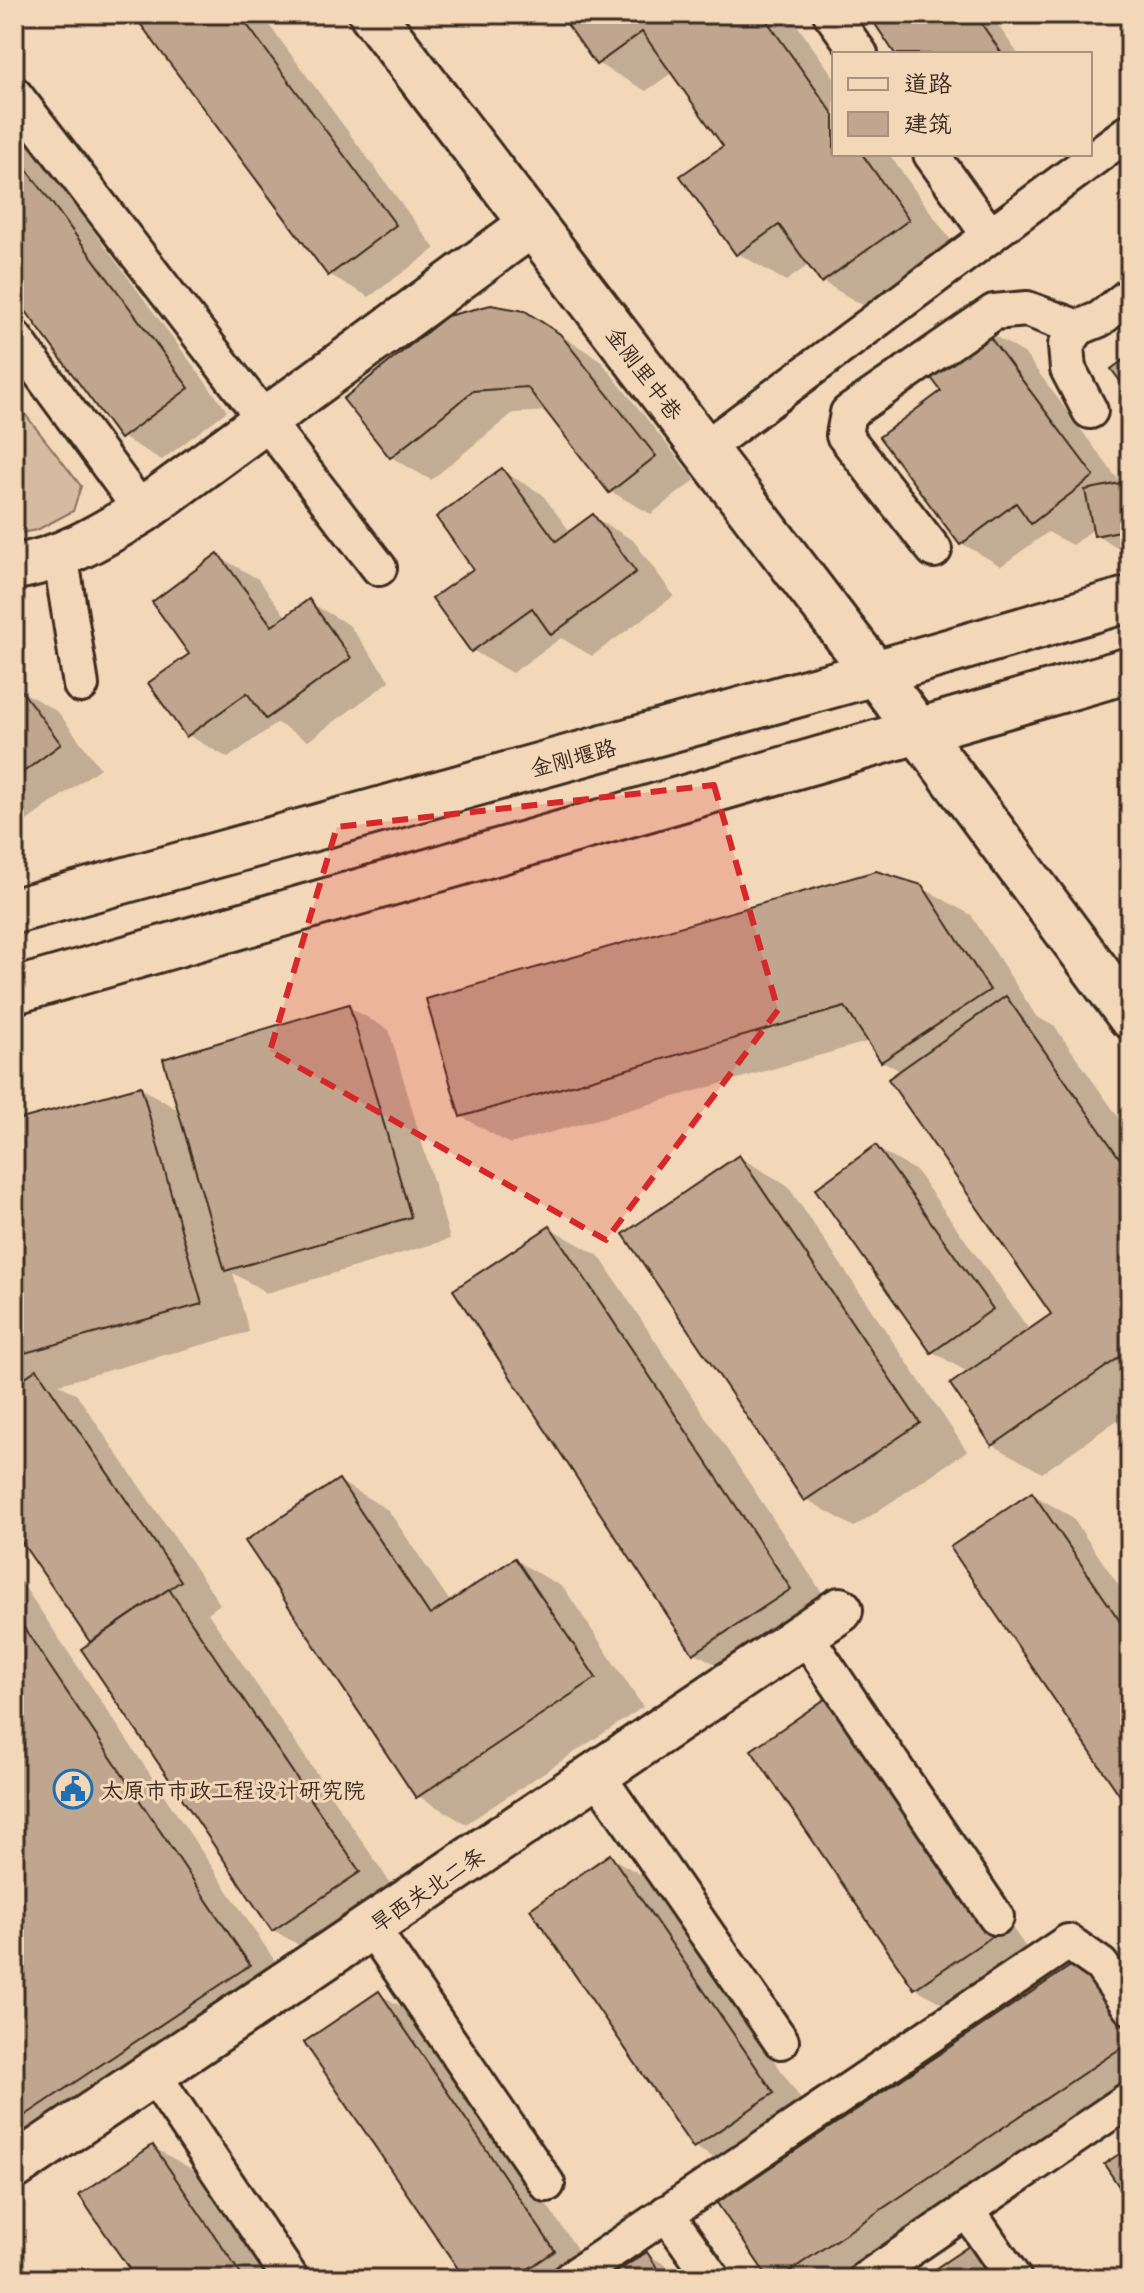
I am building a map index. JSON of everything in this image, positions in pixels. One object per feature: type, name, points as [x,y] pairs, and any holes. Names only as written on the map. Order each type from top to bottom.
[{"type":"street","name":"金刚里中巷","points":[[372,14],[875,673],[1130,1016]]},
{"type":"street","points":[[14,567],[28,565],[96,540],[142,511],[532,224]]},
{"type":"street","name":"金刚堰路","points":[[14,911],[875,673],[1130,599]]},
{"type":"street","points":[[14,991],[1130,670]]},
{"type":"street","name":"旱西关北二条","points":[[14,2167],[840,1610]]},
{"type":"lane","points":[[831,14],[859,52]]},
{"type":"lane","points":[[14,94],[379,568]]},
{"type":"lane","points":[[704,449],[1130,131]]},
{"type":"lane","points":[[932,156],[990,236]]},
{"type":"lane","points":[[1090,411],[1068,369],[1066,346],[1078,328],[1100,319],[1130,295]]},
{"type":"lane","points":[[934,550],[844,435],[848,413],[994,312],[1027,309],[1078,328]]},
{"type":"lane","points":[[14,337],[142,511]]},
{"type":"lane","points":[[60,553],[81,685]]},
{"type":"lane","points":[[805,1635],[996,1917]]},
{"type":"lane","points":[[597,1775],[781,2041]]},
{"type":"lane","points":[[371,1927],[547,2184]]},
{"type":"lane","points":[[570,2279],[1068,1942],[1101,1965],[1130,2007]]},
{"type":"lane","points":[[153,2074],[291,2279]]},
{"type":"lane","points":[[866,2279],[1130,2099]]},
{"type":"lane","points":[[967,2210],[1014,2279]]},
{"type":"lane","points":[[666,2213],[713,2279]]},
{"type":"highlighted area","points":[[714,785],[778,1010],[606,1240],[270,1051],[337,827]]},
{"type":"shaded area","points":[[14,400],[81,486],[73,511],[37,530],[14,534]]},
{"type":"building","points":[[133,14],[239,14],[396,225],[328,276]]},
{"type":"building","points":[[560,14],[762,14],[832,112],[832,156],[863,156],[909,220],[821,283],[779,225],[736,255],[680,176],[723,146],[642,32],[596,65]]},
{"type":"building","points":[[883,14],[975,14],[1001,52],[894,52],[873,21]]},
{"type":"building","points":[[14,152],[189,388],[120,439],[14,295]]},
{"type":"building","points":[[491,305],[525,311],[560,334],[656,456],[609,493],[527,387],[473,391],[390,458],[343,399],[447,316]]},
{"type":"building","points":[[983,328],[1094,476],[1031,524],[1016,503],[960,545],[879,437],[941,391],[926,371]]},
{"type":"building","points":[[1130,355],[1130,394],[1111,369]]},
{"type":"building","points":[[502,468],[556,541],[593,514],[636,572],[551,635],[532,608],[471,652],[432,598],[473,569],[436,517]]},
{"type":"building","points":[[1130,481],[1130,529],[1094,536],[1085,490]]},
{"type":"building","points":[[218,553],[272,626],[309,599],[351,658],[266,719],[247,693],[186,737],[148,683],[189,654],[152,602]]},
{"type":"building","points":[[18,686],[61,744],[14,779],[14,689]]},
{"type":"building","points":[[876,871],[922,885],[990,990],[881,1062],[845,1007],[460,1117],[426,999]]},
{"type":"building","points":[[1006,996],[1130,1173],[1130,1350],[992,1446],[950,1384],[1051,1314],[888,1079]]},
{"type":"building","points":[[349,1004],[411,1217],[225,1271],[163,1059]]},
{"type":"building","points":[[141,1086],[202,1304],[14,1356],[14,1121]]},
{"type":"building","points":[[876,1145],[993,1309],[931,1353],[815,1189]]},
{"type":"building","points":[[739,1155],[920,1423],[804,1501],[623,1234]]},
{"type":"building","points":[[550,1226],[791,1589],[693,1654],[453,1290]]},
{"type":"building","points":[[37,1369],[181,1581],[90,1642],[14,1531],[14,1385]]},
{"type":"building","points":[[339,1479],[430,1615],[515,1558],[596,1678],[416,1798],[245,1541]]},
{"type":"building","points":[[1032,1492],[1130,1636],[1130,1810],[950,1547]]},
{"type":"building","points":[[169,1589],[360,1872],[272,1931],[81,1649]]},
{"type":"building","name":"太原市市政工程设计研究院","points":[[14,1613],[250,1965],[14,2123]]},
{"type":"building","points":[[831,1695],[994,1935],[914,1989],[751,1750]]},
{"type":"building","points":[[610,1854],[774,2093],[693,2148],[530,1909]]},
{"type":"building","points":[[1081,1959],[1130,2032],[1130,2042],[778,2279],[769,2279],[717,2203]]},
{"type":"building","points":[[379,1991],[555,2251],[513,2279],[465,2279],[304,2042]]},
{"type":"building","points":[[153,2145],[244,2279],[136,2279],[79,2195]]},
{"type":"building","points":[[1130,2147],[1130,2203],[1104,2164]]},
{"type":"building","points":[[969,2246],[991,2279],[920,2279]]},
{"type":"building","points":[[647,2252],[664,2279],[606,2279]]},
{"type":"place","name":"太原市市政工程设计研究院","points":[[73,1789]]}]
